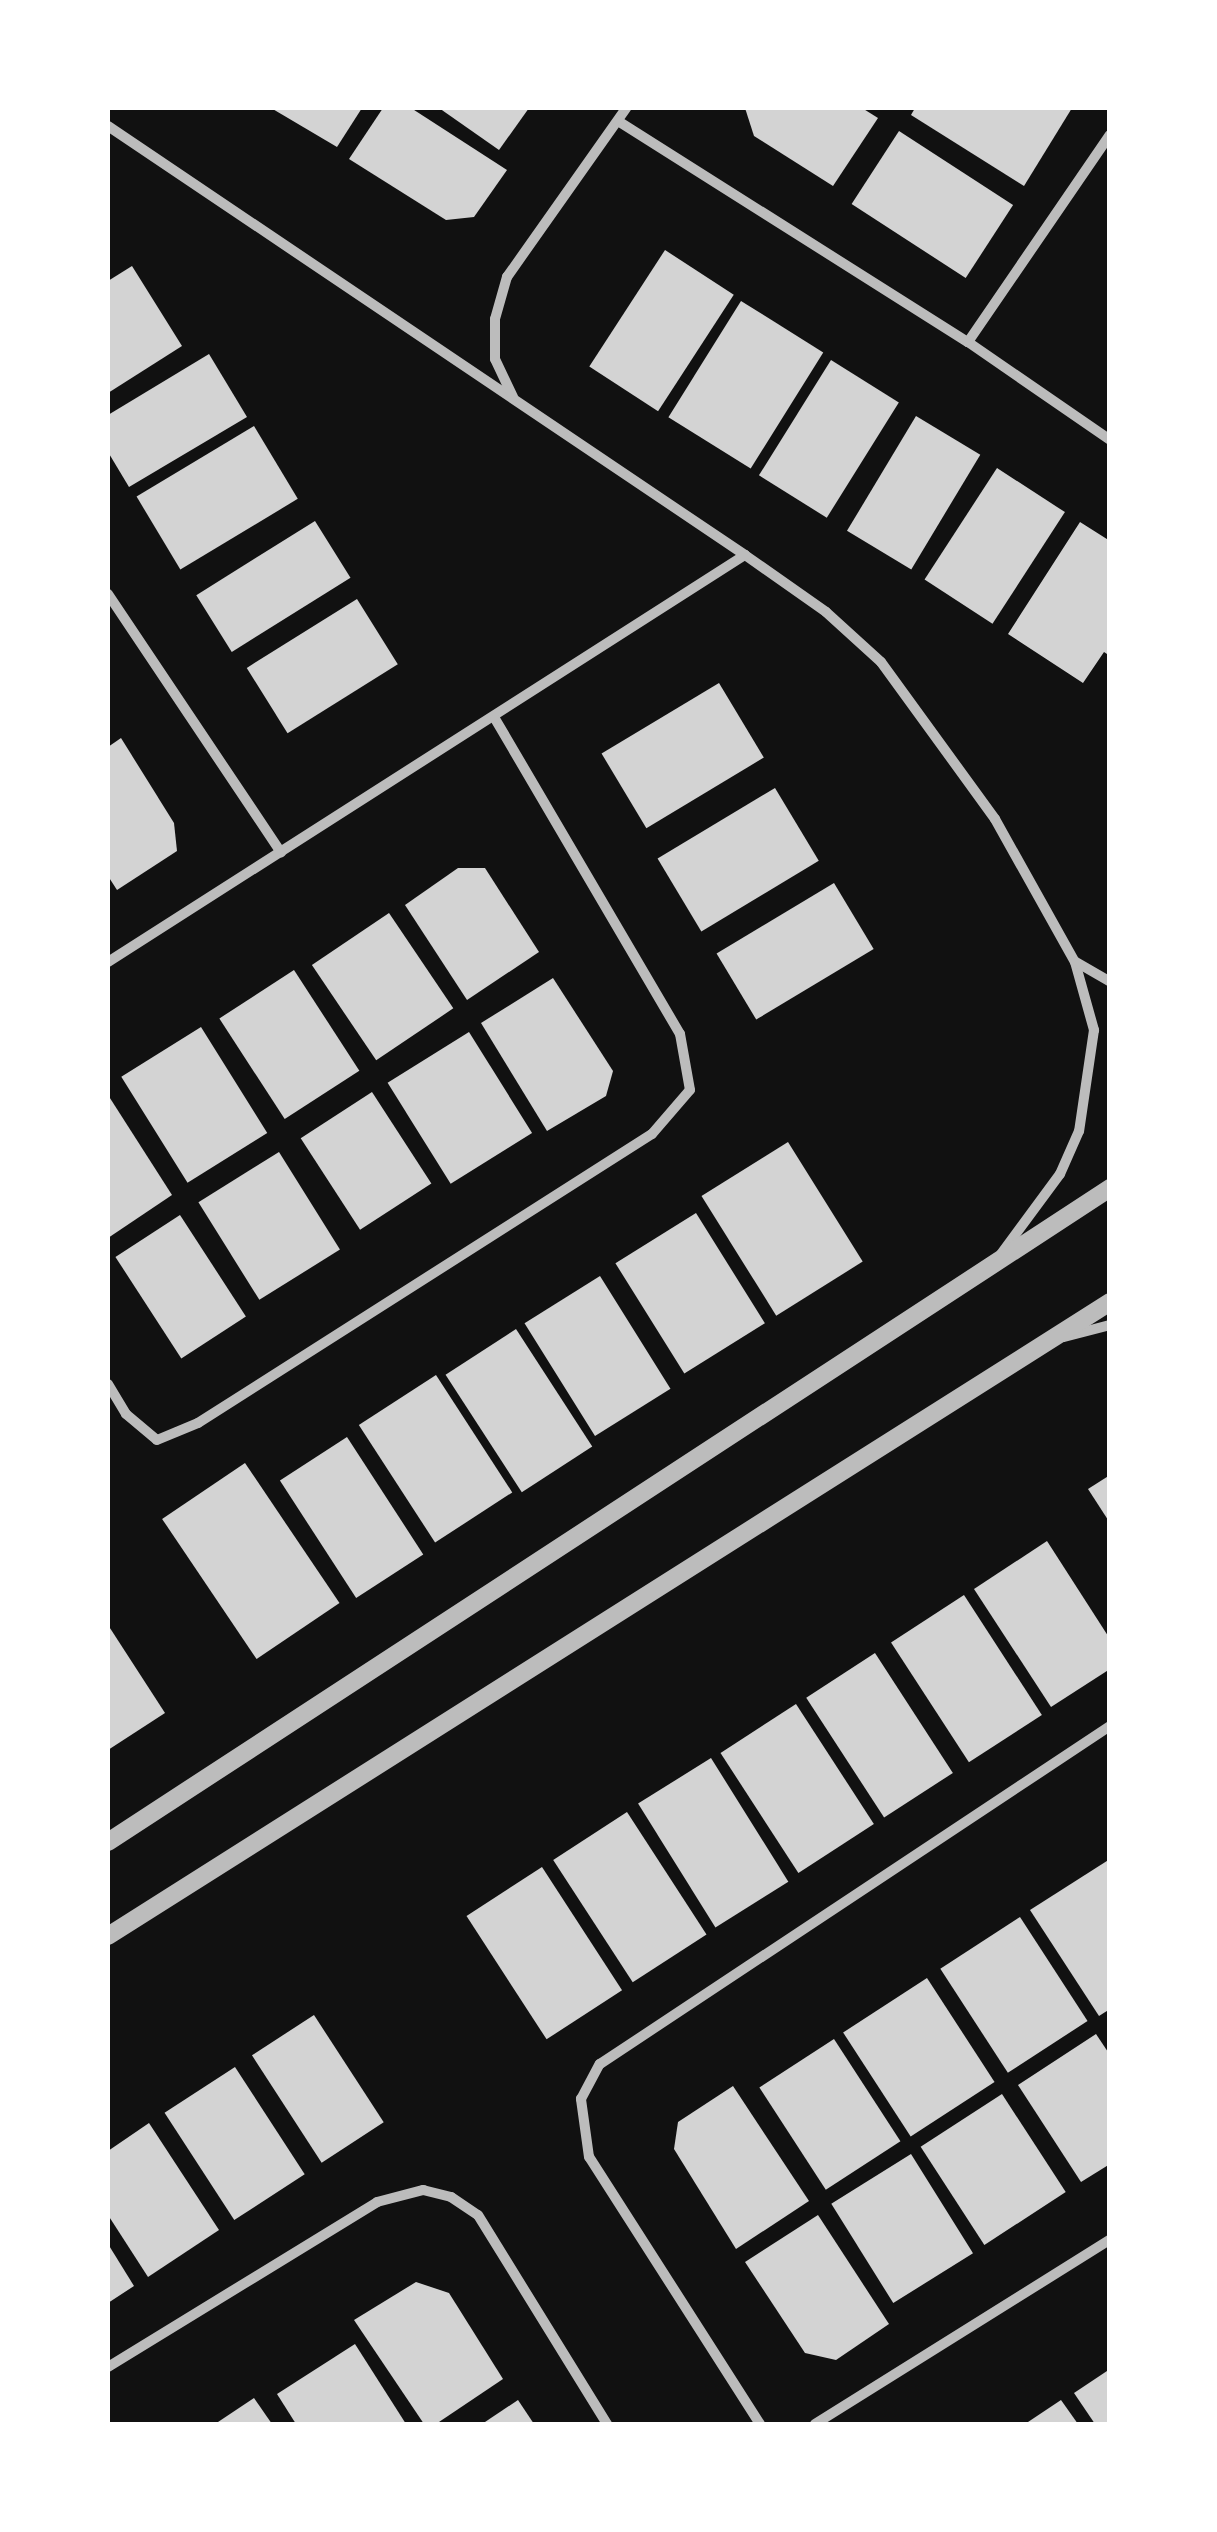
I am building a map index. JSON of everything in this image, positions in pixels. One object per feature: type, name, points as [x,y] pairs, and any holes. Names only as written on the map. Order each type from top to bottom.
[{"type":"street","points":[[516,402],[494,359],[495,319],[507,277],[525,242],[626,108]]},
{"type":"street","points":[[618,121],[968,342],[1110,440]]},
{"type":"street","points":[[108,126],[745,554],[826,612],[881,662],[995,819],[1075,962],[1094,1030],[1079,1131],[1060,1174],[1000,1256]]},
{"type":"street","points":[[968,342],[1110,135]]},
{"type":"street","points":[[108,962],[495,719],[745,554]]},
{"type":"street","points":[[108,594],[281,852]]},
{"type":"street","points":[[108,1384],[126,1414],[156,1440],[198,1423],[652,1134],[690,1090],[680,1034],[495,719]]},
{"type":"street","points":[[1075,962],[1110,982]]},
{"type":"street","points":[[108,1842],[1000,1256],[1110,1188]]},
{"type":"street","points":[[108,1936],[1110,1302]]},
{"type":"street","points":[[1049,1342],[1110,1325]]},
{"type":"street","points":[[760,2424],[589,2157],[582,2099],[600,2064],[1110,1726]]},
{"type":"street","points":[[108,2366],[377,2202],[423,2190],[452,2196],[478,2215],[607,2424]]},
{"type":"street","points":[[815,2424],[1110,2240]]},
{"type":"building","points":[[271,108],[362,108],[337,147]]},
{"type":"building","points":[[383,108],[411,108],[507,170],[474,217],[446,220],[349,159]]},
{"type":"building","points":[[439,108],[529,108],[499,150]]},
{"type":"building","points":[[745,108],[862,108],[878,118],[833,186],[754,136]]},
{"type":"building","points":[[915,108],[1072,108],[1024,186],[911,115]]},
{"type":"building","points":[[899,131],[1013,205],[966,278],[852,204]]},
{"type":"building","points":[[665,250],[734,295],[658,411],[589,367]]},
{"type":"building","points":[[132,266],[182,346],[108,393],[108,281]]},
{"type":"building","points":[[741,301],[823,352],[751,469],[668,417]]},
{"type":"building","points":[[209,354],[247,417],[129,487],[108,452],[108,415]]},
{"type":"building","points":[[831,360],[899,402],[827,518],[759,475]]},
{"type":"building","points":[[916,416],[980,455],[911,569],[847,531]]},
{"type":"building","points":[[254,426],[298,499],[180,569],[137,497]]},
{"type":"building","points":[[997,468],[1065,512],[992,624],[925,580]]},
{"type":"building","points":[[315,521],[351,578],[232,652],[196,595]]},
{"type":"building","points":[[1080,522],[1110,541],[1110,656],[1104,652],[1083,683],[1008,634]]},
{"type":"building","points":[[357,599],[398,664],[288,733],[247,668]]},
{"type":"building","points":[[719,683],[764,758],[646,828],[602,754]]},
{"type":"building","points":[[121,738],[174,823],[177,851],[117,890],[108,876],[108,747]]},
{"type":"building","points":[[775,788],[819,861],[701,931],[658,859]]},
{"type":"building","points":[[458,868],[485,868],[539,952],[467,1000],[405,905]]},
{"type":"building","points":[[834,883],[874,949],[756,1020],[717,954]]},
{"type":"building","points":[[389,913],[453,1008],[376,1060],[312,965]]},
{"type":"building","points":[[294,970],[359,1071],[285,1119],[219,1018]]},
{"type":"building","points":[[553,978],[613,1071],[606,1096],[547,1131],[481,1023]]},
{"type":"building","points":[[201,1027],[267,1133],[188,1183],[121,1077]]},
{"type":"building","points":[[469,1032],[532,1133],[451,1184],[388,1083]]},
{"type":"building","points":[[372,1092],[431,1183],[360,1230],[301,1138]]},
{"type":"building","points":[[108,1095],[172,1195],[108,1238]]},
{"type":"building","points":[[788,1142],[863,1262],[776,1316],[701,1196]]},
{"type":"building","points":[[279,1152],[340,1250],[259,1300],[198,1202]]},
{"type":"building","points":[[696,1213],[765,1323],[684,1374],[615,1263]]},
{"type":"building","points":[[180,1215],[246,1316],[181,1358],[115,1257]]},
{"type":"building","points":[[600,1276],[670,1389],[595,1436],[525,1323]]},
{"type":"building","points":[[516,1329],[592,1446],[522,1492],[446,1375]]},
{"type":"building","points":[[436,1375],[512,1492],[435,1543],[359,1425]]},
{"type":"building","points":[[347,1437],[423,1554],[356,1598],[280,1481]]},
{"type":"building","points":[[245,1463],[340,1603],[257,1659],[162,1519]]},
{"type":"building","points":[[1110,1475],[1110,1523],[1088,1489]]},
{"type":"building","points":[[1047,1541],[1110,1639],[1110,1669],[1051,1707],[974,1589]]},
{"type":"building","points":[[964,1595],[1042,1715],[969,1762],[891,1642]]},
{"type":"building","points":[[108,1625],[165,1713],[108,1750]]},
{"type":"building","points":[[875,1653],[953,1773],[884,1818],[806,1698]]},
{"type":"building","points":[[796,1704],[874,1824],[798,1873],[721,1753]]},
{"type":"building","points":[[711,1758],[788,1882],[715,1927],[638,1804]]},
{"type":"building","points":[[627,1812],[707,1934],[633,1982],[553,1860]]},
{"type":"building","points":[[1110,1859],[1110,2009],[1099,2016],[1030,1910]]},
{"type":"building","points":[[542,1867],[622,1990],[547,2039],[467,1916]]},
{"type":"building","points":[[1020,1917],[1088,2021],[1008,2073],[940,1969]]},
{"type":"building","points":[[927,1978],[995,2082],[911,2136],[843,2032]]},
{"type":"building","points":[[314,2015],[384,2122],[322,2163],[252,2055]]},
{"type":"building","points":[[1096,2034],[1110,2055],[1110,2164],[1081,2182],[1018,2085]]},
{"type":"building","points":[[834,2039],[900,2141],[826,2190],[759,2087]]},
{"type":"building","points":[[235,2067],[305,2174],[234,2220],[165,2113]]},
{"type":"building","points":[[733,2086],[809,2201],[736,2249],[674,2149],[678,2122]]},
{"type":"building","points":[[1002,2094],[1066,2192],[984,2245],[921,2147]]},
{"type":"building","points":[[149,2123],[219,2230],[148,2277],[108,2215],[108,2151]]},
{"type":"building","points":[[911,2154],[973,2253],[893,2303],[831,2204]]},
{"type":"building","points":[[818,2215],[889,2324],[836,2360],[805,2353],[745,2262]]},
{"type":"building","points":[[108,2244],[134,2286],[108,2303]]},
{"type":"building","points":[[416,2282],[449,2293],[503,2379],[436,2424],[424,2424],[354,2320]]},
{"type":"building","points":[[355,2344],[406,2424],[296,2424],[277,2394]]},
{"type":"building","points":[[1110,2369],[1110,2424],[1095,2424],[1074,2393]]},
{"type":"building","points":[[254,2398],[272,2424],[215,2424]]},
{"type":"building","points":[[518,2400],[534,2424],[482,2424]]},
{"type":"building","points":[[1061,2400],[1078,2424],[1025,2424]]}]
